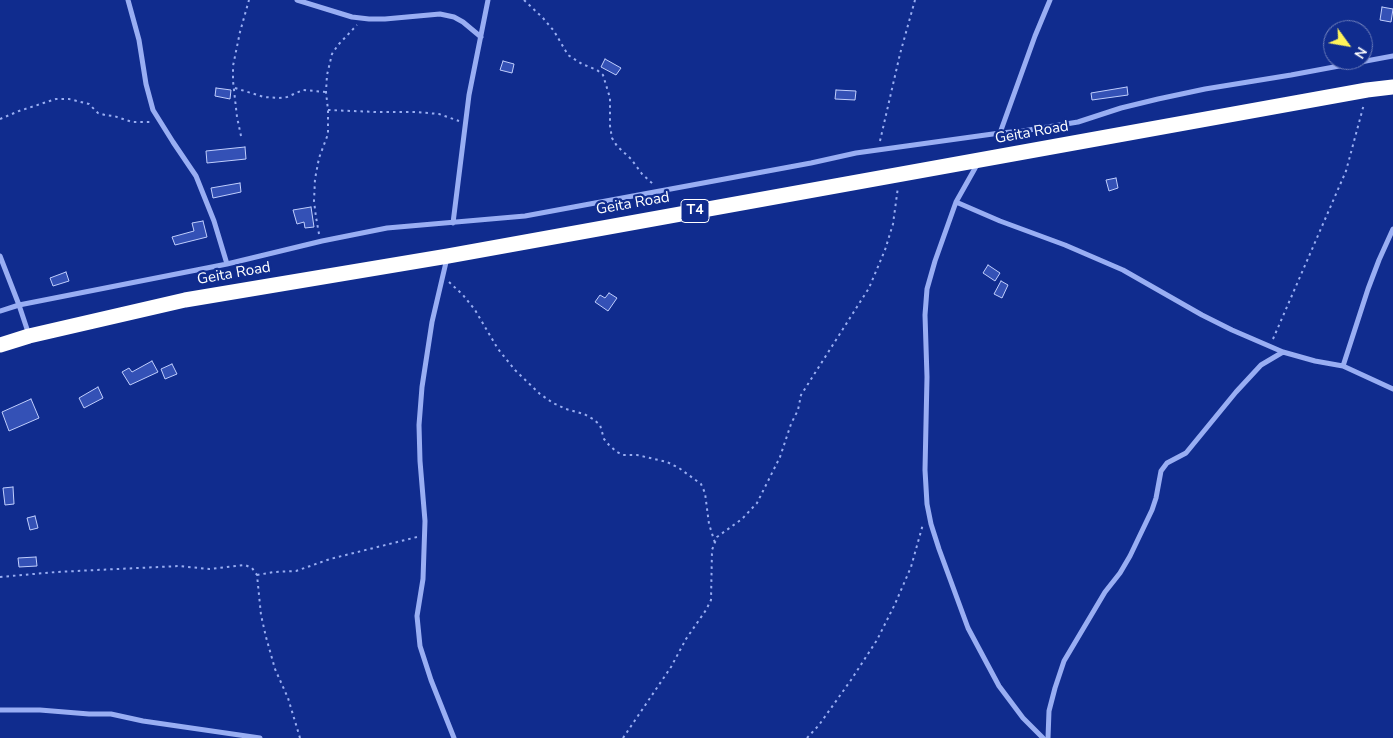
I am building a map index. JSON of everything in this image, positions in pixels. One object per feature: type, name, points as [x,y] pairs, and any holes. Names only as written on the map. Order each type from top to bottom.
[{"type":"highway","name":"Geita Road","points":[[0,345],[29,336],[186,300],[448,256],[1367,90],[1393,87]]},
{"type":"street","points":[[128,0],[139,40],[146,84],[153,110],[172,142],[196,176],[214,221],[227,264]]},
{"type":"street","points":[[297,0],[352,17],[385,19],[440,14],[454,17],[481,36]]},
{"type":"street","points":[[453,223],[469,95],[488,0]]},
{"type":"street","points":[[1000,133],[1050,0]]},
{"type":"street","points":[[0,311],[19,305],[227,264],[322,241],[387,228],[525,216],[856,153],[1078,122],[1121,108],[1158,99],[1393,56]]},
{"type":"street","points":[[979,160],[956,202],[927,289],[925,315],[927,377],[925,470],[927,504],[939,549],[968,628],[999,686],[1023,718],[1043,738]]},
{"type":"street","points":[[956,202],[1123,270],[1202,315],[1283,352],[1343,366],[1393,389]]},
{"type":"street","points":[[1343,366],[1368,288],[1393,229]]},
{"type":"street","points":[[0,256],[29,336]]},
{"type":"street","points":[[448,256],[432,322],[422,387],[419,425],[425,521],[423,579],[417,616],[420,646],[454,738]]},
{"type":"street","points":[[1048,738],[1049,711],[1056,681],[1064,661],[1104,592],[1120,573],[1130,556],[1152,510],[1161,471],[1167,463],[1186,453],[1236,392],[1261,365],[1283,352]]},
{"type":"street","points":[[0,710],[111,714],[260,738]]},
{"type":"path","points":[[241,136],[237,117],[233,66],[236,46],[249,0]]},
{"type":"path","points":[[524,0],[554,31],[568,55],[603,75],[610,98],[612,138],[642,174],[661,191]]},
{"type":"path","points":[[878,151],[900,54],[915,0]]},
{"type":"path","points":[[322,241],[316,217],[315,186],[319,158],[328,134],[327,75],[332,54],[338,44],[363,18]]},
{"type":"path","points":[[235,88],[279,98],[288,97],[303,90],[326,92]]},
{"type":"path","points":[[1270,346],[1346,171],[1367,90]]},
{"type":"path","points":[[0,119],[56,99],[69,99],[88,104],[98,113],[132,122],[161,122]]},
{"type":"path","points":[[328,110],[439,114],[466,124]]},
{"type":"path","points":[[623,738],[671,667],[686,639],[706,610],[710,600],[712,550],[717,537],[742,519],[757,503],[780,457],[791,424],[798,410],[801,395],[869,288],[885,250],[893,224],[900,174]]},
{"type":"path","points":[[443,277],[475,310],[498,349],[515,370],[540,394],[553,404],[566,410],[584,414],[593,419],[600,425],[604,438],[609,445],[617,452],[623,455],[637,455],[667,462],[679,468],[700,484],[705,493],[709,524],[715,543]]},
{"type":"path","points":[[808,738],[851,680],[877,640],[892,611],[911,567],[921,534],[927,504]]},
{"type":"path","points":[[257,575],[296,571],[330,559],[424,535]]},
{"type":"path","points":[[0,577],[56,572],[179,566],[209,569],[245,565],[252,568],[257,575],[261,615],[275,669],[288,698],[300,738]]},
{"type":"building","points":[[1382,7],[1393,9],[1391,22],[1380,20]]},
{"type":"building","points":[[605,59],[621,68],[616,75],[601,67]]},
{"type":"building","points":[[503,61],[514,64],[512,73],[500,70]]},
{"type":"building","points":[[1127,87],[1128,95],[1092,100],[1091,93]]},
{"type":"building","points":[[216,88],[231,90],[230,99],[215,96]]},
{"type":"building","points":[[836,90],[856,91],[855,100],[835,99]]},
{"type":"building","points":[[245,147],[246,159],[207,163],[206,151]]},
{"type":"building","points":[[1116,178],[1118,188],[1109,191],[1106,180]]},
{"type":"building","points":[[240,183],[241,192],[213,198],[211,188]]},
{"type":"building","points":[[311,207],[314,227],[305,228],[304,222],[297,224],[293,210]]},
{"type":"building","points":[[203,221],[207,237],[175,245],[172,237],[194,231],[192,223]]},
{"type":"building","points":[[988,265],[1000,273],[995,281],[983,273]]},
{"type":"building","points":[[66,272],[69,281],[53,286],[50,278]]},
{"type":"building","points":[[1001,281],[1008,285],[1002,298],[994,294]]},
{"type":"building","points":[[609,293],[617,298],[608,311],[595,302],[600,295],[605,298]]},
{"type":"building","points":[[152,361],[158,372],[130,385],[122,372],[129,368],[132,372]]},
{"type":"building","points":[[172,364],[177,374],[165,379],[161,369]]},
{"type":"building","points":[[98,387],[103,398],[84,408],[79,398]]},
{"type":"building","points":[[31,399],[39,418],[9,431],[2,412]]},
{"type":"building","points":[[13,487],[14,504],[5,505],[3,488]]},
{"type":"building","points":[[35,516],[38,528],[30,530],[27,518]]},
{"type":"building","points":[[36,557],[37,566],[19,567],[18,558]]}]
